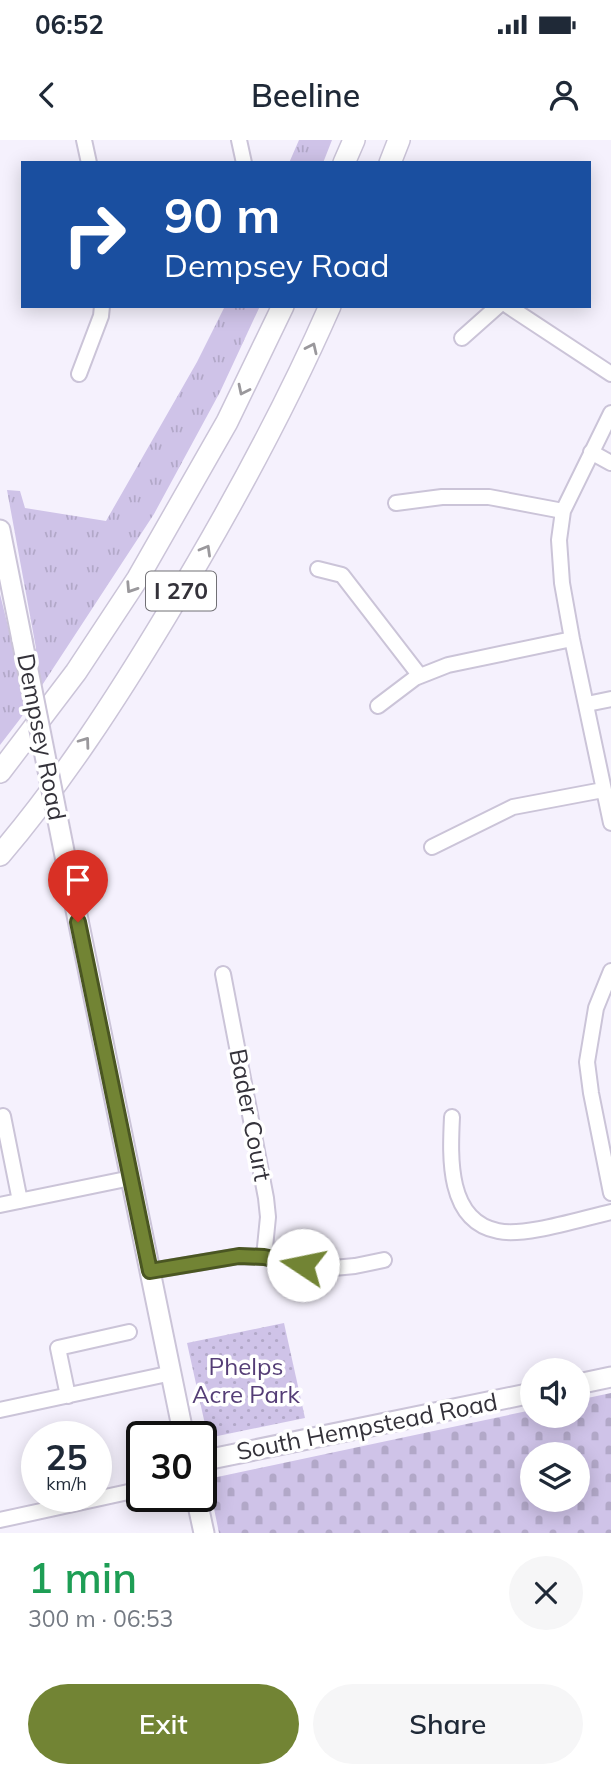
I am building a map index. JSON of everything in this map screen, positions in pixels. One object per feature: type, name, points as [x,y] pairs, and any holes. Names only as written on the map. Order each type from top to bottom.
[{"type":"highway","points":[[345,161],[354,140]]},
{"type":"highway","points":[[391,161],[399,140]]},
{"type":"highway","name":"I 270","points":[[0,772],[76,672],[138,578],[227,422],[282,308]]},
{"type":"highway","name":"I 270","points":[[0,855],[27,824],[108,710],[200,560],[256,460],[330,308]]},
{"type":"main road","name":"Dempsey Road","points":[[0,530],[181,1421]]},
{"type":"main road","points":[[590,1381],[611,1377]]},
{"type":"main road","name":"South Hempstead Road","points":[[217,1458],[520,1395]]},
{"type":"main road","points":[[199,1512],[204,1533]]},
{"type":"street","points":[[84,140],[89,161]]},
{"type":"street","points":[[239,140],[244,161]]},
{"type":"street","points":[[79,374],[102,308]]},
{"type":"street","points":[[462,338],[496,308]]},
{"type":"street","points":[[511,308],[611,374]]},
{"type":"street","points":[[611,413],[564,511],[560,551],[562,583],[572,639],[611,823]]},
{"type":"street","points":[[591,452],[611,463]]},
{"type":"street","points":[[396,503],[442,497],[489,497],[564,511]]},
{"type":"street","points":[[318,569],[342,575],[420,676]]},
{"type":"street","points":[[377,706],[420,676],[448,665],[572,639]]},
{"type":"street","points":[[587,704],[611,699]]},
{"type":"street","points":[[432,847],[513,807],[603,790]]},
{"type":"street","points":[[611,971],[596,1008],[587,1062],[611,1193]]},
{"type":"street","name":"Bader Court","points":[[223,974],[266,1198],[268,1217],[264,1257]]},
{"type":"street","points":[[596,1008],[611,1013]]},
{"type":"street","points":[[3,1116],[20,1200]]},
{"type":"street","points":[[452,1117],[450,1158],[459,1199],[466,1213],[479,1224],[499,1232],[521,1231],[611,1212]]},
{"type":"street","points":[[0,1205],[131,1178]]},
{"type":"street","points":[[150,1271],[214,1259],[264,1257],[323,1269],[384,1260]]},
{"type":"street","points":[[68,1396],[58,1348],[129,1332]]},
{"type":"street","points":[[0,1410],[172,1373]]},
{"type":"street","points":[[0,1520],[126,1492]]},
{"type":"green space","points":[[299,140],[332,140],[324,161],[290,161]]},
{"type":"green space","points":[[224,308],[259,308],[220,392],[154,514],[20,719],[0,745],[0,594],[21,679],[36,648],[7,490],[20,491],[25,508],[106,521],[197,362]]},
{"type":"green space","name":"Phelps Acre Park","points":[[284,1323],[305,1418],[217,1436],[217,1421],[204,1421],[187,1343]]},
{"type":"green space","points":[[611,1393],[611,1533],[219,1533],[215,1512],[217,1512],[217,1477],[520,1413],[520,1428],[590,1428],[590,1397]]},
{"type":"route","points":[[78,922],[150,1271],[239,1256],[264,1257],[303,1265]]}]
